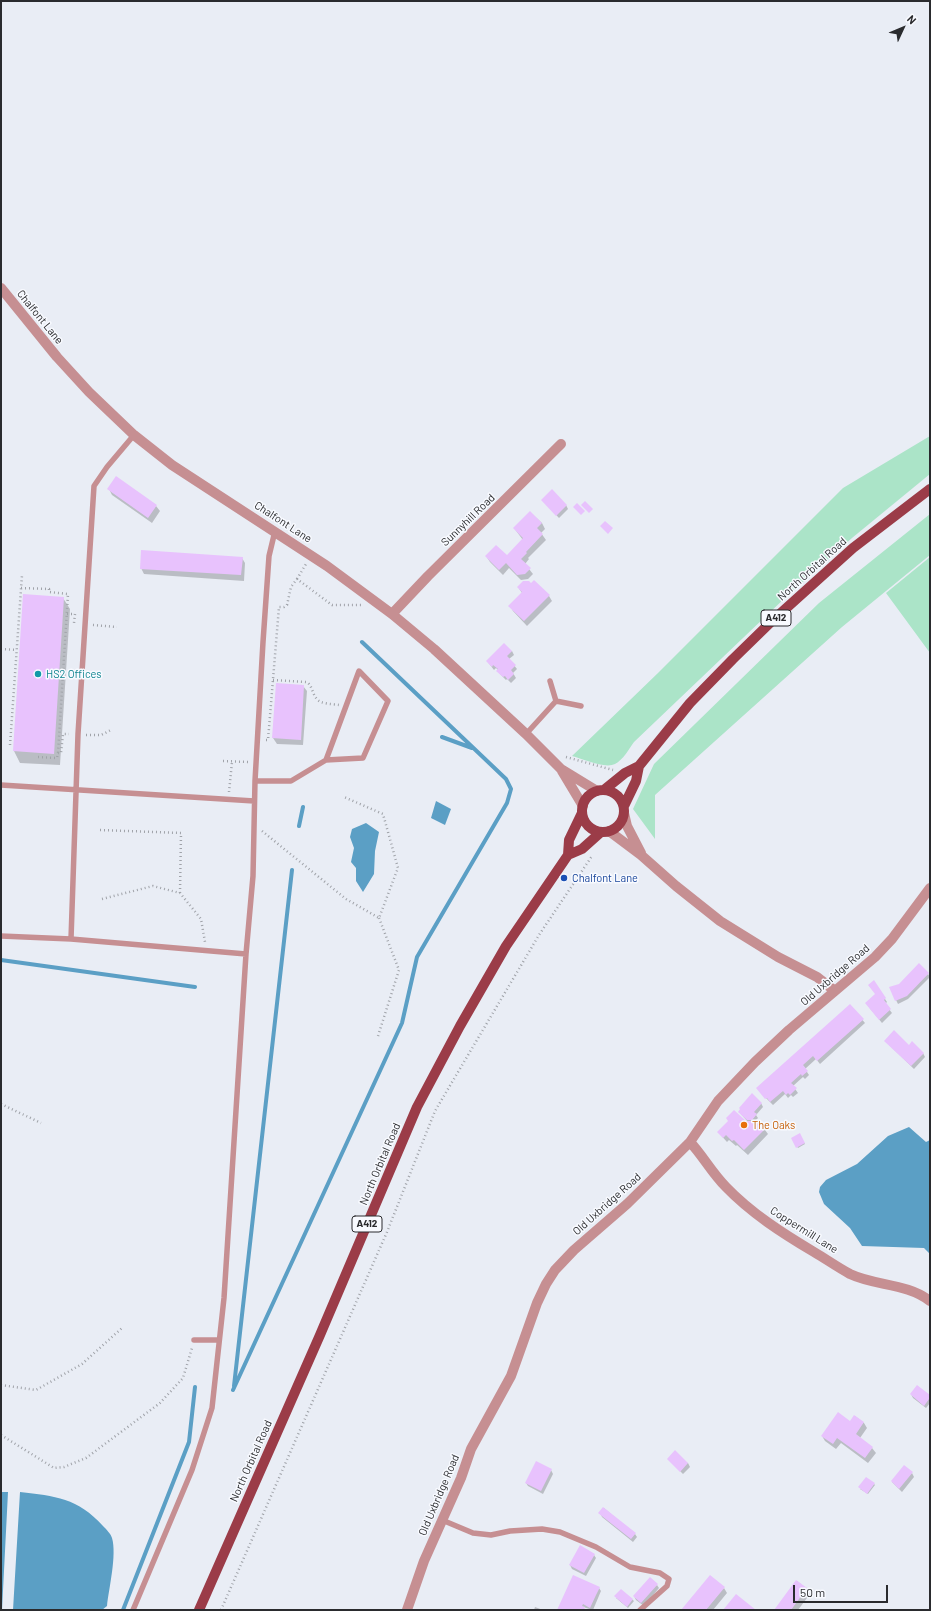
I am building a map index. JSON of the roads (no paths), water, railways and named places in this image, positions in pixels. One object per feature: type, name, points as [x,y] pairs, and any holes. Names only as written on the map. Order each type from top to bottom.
[{"type":"main road","name":"North Orbital Road","points":[[601,790],[625,773],[639,766],[690,704],[772,621],[853,548],[930,489]]},
{"type":"main road","name":"North Orbital Road","points":[[624,810],[636,781],[639,766]]},
{"type":"main road","points":[[601,790],[617,795],[624,810],[622,820],[615,828],[605,831],[589,826],[584,820],[582,810],[586,799],[590,794],[601,790]]},
{"type":"main road","name":"North Orbital Road","points":[[199,1610],[320,1335],[417,1107],[460,1026],[506,946],[568,855],[569,840],[582,810]]},
{"type":"main road","name":"North Orbital Road","points":[[568,855],[582,849],[605,831]]},
{"type":"street","name":"Chalfont Lane","points":[[1,288],[56,357],[89,392],[134,435],[172,465],[328,566],[371,598],[434,649],[526,734],[561,769],[601,790]]},
{"type":"street","name":"Sunnyhill Road","points":[[392,614],[428,576],[561,444]]},
{"type":"street","name":"Chalfont Lane","points":[[561,769],[582,810]]},
{"type":"street","points":[[624,810],[627,826],[642,855]]},
{"type":"street","points":[[605,831],[642,855],[676,886],[720,921],[778,957],[817,977],[835,991]]},
{"type":"street","name":"Old Uxbridge Road","points":[[407,1610],[421,1568],[461,1478],[471,1449],[511,1376],[530,1320],[546,1284],[555,1270],[574,1250],[627,1204],[690,1142],[718,1101],[754,1062],[789,1030],[875,957],[892,939],[930,888]]},
{"type":"street","name":"Coppermill Lane","points":[[690,1142],[726,1187],[764,1220],[788,1236],[850,1274],[866,1280],[903,1288],[925,1297],[930,1301]]},
{"type":"lane","points":[[71,939],[76,790],[94,486],[134,435]]},
{"type":"lane","points":[[133,1610],[192,1470],[212,1408],[224,1298],[246,954],[253,876],[254,801],[257,740],[269,556],[272,538],[275,531]]},
{"type":"lane","points":[[255,781],[290,781],[326,760],[364,758],[388,701],[359,671],[326,760]]},
{"type":"lane","points":[[550,681],[556,701]]},
{"type":"lane","points":[[526,734],[556,701]]},
{"type":"lane","points":[[556,701],[581,706]]},
{"type":"lane","points":[[1,785],[254,801]]},
{"type":"lane","points":[[1,936],[71,939],[246,954]]},
{"type":"lane","points":[[194,1340],[219,1340]]},
{"type":"lane","points":[[442,1520],[473,1532],[491,1535],[510,1531],[542,1529],[560,1532],[596,1546],[630,1567],[660,1573],[669,1579],[667,1586],[640,1610]]},
{"type":"water","points":[[436,801],[451,809],[445,825],[431,818]]},
{"type":"water","points":[[366,823],[379,832],[375,851],[374,874],[363,892],[356,881],[356,868],[351,862],[354,848],[350,837],[352,829]]},
{"type":"water","points":[[909,1127],[926,1142],[930,1140],[930,1254],[924,1248],[862,1246],[850,1228],[824,1204],[819,1192],[820,1187],[826,1180],[857,1164],[888,1136]]},
{"type":"water","points":[[1,1492],[8,1492],[2,1610],[1,1610]]},
{"type":"water","points":[[20,1492],[55,1497],[75,1504],[94,1517],[110,1533],[114,1553],[107,1606],[102,1610],[13,1610]]},
{"type":"waterway","points":[[233,1390],[402,1023],[417,957],[507,803],[511,789],[506,779],[362,642]]},
{"type":"waterway","points":[[442,737],[472,748]]},
{"type":"waterway","points":[[299,826],[303,807]]},
{"type":"waterway","points":[[234,1386],[292,870]]},
{"type":"waterway","points":[[1,960],[195,987]]},
{"type":"waterway","points":[[123,1610],[189,1442],[195,1387]]},
{"type":"place","name":"HS2 Offices","points":[[38,674]]},
{"type":"place","name":"Chalfont Lane","points":[[564,878]]},
{"type":"place","name":"The Oaks","points":[[744,1125]]}]
